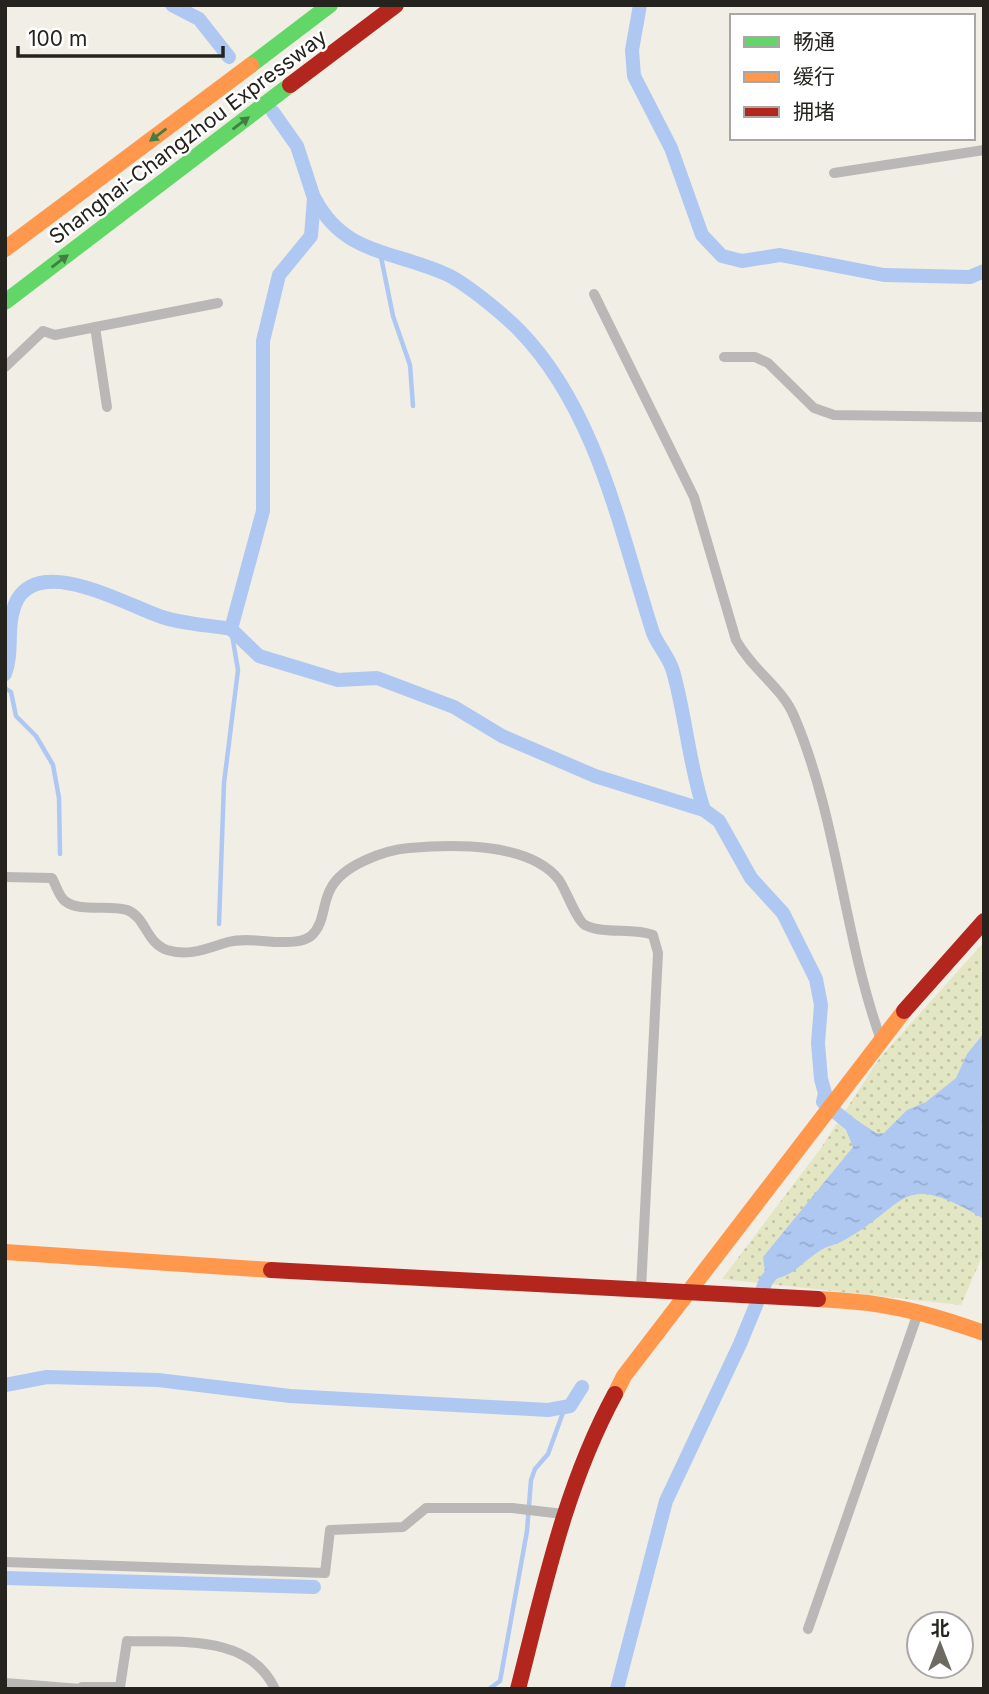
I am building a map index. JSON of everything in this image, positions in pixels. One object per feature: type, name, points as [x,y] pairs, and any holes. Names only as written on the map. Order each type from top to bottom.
[{"type":"main road","name":"Shanghai-Changzhou Expressway","points":[[5,249],[330,5]]},
{"type":"main road","name":"Shanghai-Changzhou Expressway","points":[[5,302],[396,5]]},
{"type":"main road","points":[[519,1689],[563,1514],[592,1436],[625,1376],[881,1040],[984,920]]},
{"type":"main road","points":[[5,1252],[413,1280],[867,1301],[919,1310],[984,1333]]},
{"type":"street","points":[[834,173],[984,150]]},
{"type":"street","points":[[594,294],[694,497],[736,640],[748,661],[781,694],[793,713],[825,805],[863,990],[881,1040]]},
{"type":"street","points":[[5,367],[43,331],[55,335],[218,303]]},
{"type":"street","points":[[95,327],[107,407]]},
{"type":"street","points":[[724,357],[755,357],[768,363],[814,408],[834,415],[984,417]]},
{"type":"street","points":[[5,877],[52,878],[62,900],[71,904],[126,910],[138,916],[154,943],[166,949],[193,953],[243,940],[290,942],[308,938],[318,929],[330,888],[335,882],[378,855],[408,848],[506,850],[532,860],[556,877],[572,899],[579,919],[586,925],[653,935],[658,953],[641,1289]]},
{"type":"street","points":[[808,1629],[919,1310]]},
{"type":"street","points":[[5,1562],[325,1573],[330,1530],[402,1527],[426,1508],[524,1509],[563,1514]]},
{"type":"street","points":[[5,1684],[120,1687],[127,1641],[213,1644],[241,1651],[275,1689]]},
{"type":"green space","points":[[984,942],[984,1252],[961,1305],[722,1279],[821,1148],[879,1059]]},
{"type":"water","points":[[984,1033],[984,1219],[956,1204],[935,1196],[919,1194],[894,1205],[841,1242],[821,1250],[791,1273],[766,1281],[763,1257],[853,1147],[846,1130],[855,1119],[876,1133],[884,1133],[907,1110],[926,1102],[956,1078],[967,1054]]},
{"type":"waterway","points":[[172,5],[199,19],[229,57]]},
{"type":"waterway","points":[[640,5],[632,50],[634,76],[671,148],[702,235],[722,256],[742,261],[780,255],[884,275],[970,277],[984,271]]},
{"type":"waterway","points":[[5,674],[13,609],[29,587],[45,582],[86,588],[170,619],[231,629],[263,511],[263,341],[279,275],[311,236],[314,198],[297,146],[273,112]]},
{"type":"waterway","points":[[315,199],[327,218],[356,242],[448,275],[485,300],[519,330],[546,362],[587,434],[617,513],[653,633],[673,671],[704,810]]},
{"type":"waterway","points":[[386,252],[381,257],[393,316],[410,365],[413,406]]},
{"type":"waterway","points":[[219,924],[224,783],[238,670],[231,629]]},
{"type":"waterway","points":[[231,629],[259,656],[338,680],[377,678],[454,707],[502,736],[595,776],[704,810],[719,821],[751,878],[783,913],[816,979],[821,1005],[818,1043],[825,1093],[823,1102],[865,1136]]},
{"type":"waterway","points":[[5,688],[11,692],[16,716],[36,736],[53,765],[59,798],[60,854]]},
{"type":"waterway","points":[[617,1689],[666,1501],[740,1344],[766,1281],[777,1267]]},
{"type":"waterway","points":[[5,1385],[47,1377],[158,1380],[290,1396],[548,1410],[570,1406],[582,1387]]},
{"type":"waterway","points":[[489,1689],[500,1681],[527,1531],[531,1480],[535,1469],[548,1454],[565,1407]]},
{"type":"waterway","points":[[5,1578],[314,1587]]},
{"type":"traffic: fast","points":[[251,65],[330,5]]},
{"type":"traffic: fast","points":[[5,302],[290,85]]},
{"type":"traffic: slow","points":[[5,249],[251,65]]},
{"type":"traffic: slow","points":[[615,1394],[624,1376],[904,1011]]},
{"type":"traffic: slow","points":[[5,1252],[271,1270]]},
{"type":"traffic: slow","points":[[818,1299],[863,1302],[903,1309],[984,1333]]},
{"type":"traffic: jam","points":[[290,85],[396,5]]},
{"type":"traffic: jam","points":[[904,1011],[984,921]]},
{"type":"traffic: jam","points":[[271,1270],[818,1299]]},
{"type":"traffic: jam","points":[[518,1689],[569,1501],[582,1465],[615,1394]]}]
